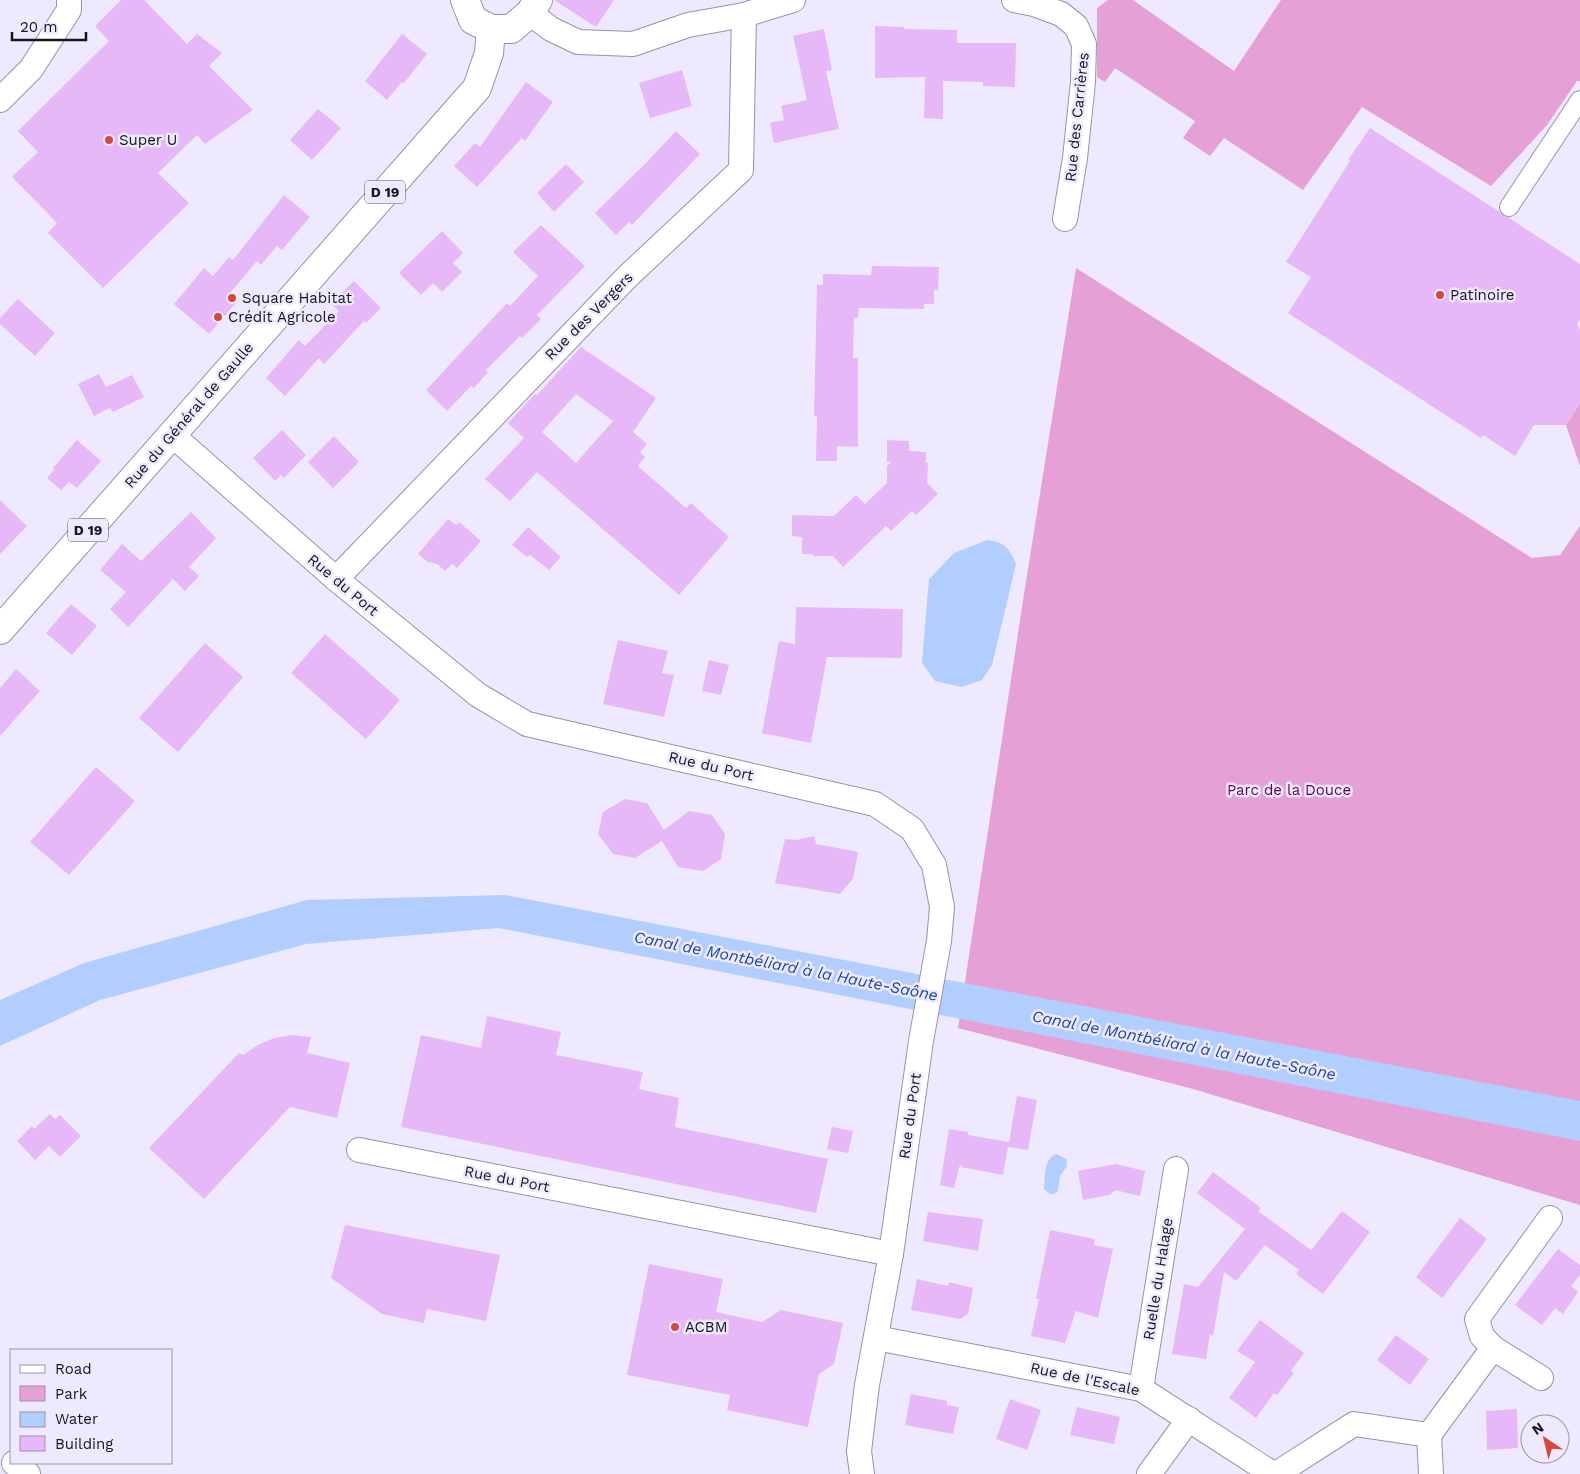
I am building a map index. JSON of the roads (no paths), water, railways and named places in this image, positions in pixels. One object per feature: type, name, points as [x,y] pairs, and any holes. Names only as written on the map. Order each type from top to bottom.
[{"type":"main road","points":[[465,0],[473,20],[491,30],[511,30],[534,6]]},
{"type":"main road","name":"Rue du Général de Gaulle","points":[[0,630],[477,88],[489,53],[491,30]]},
{"type":"street","points":[[0,100],[31,69],[69,10],[69,0]]},
{"type":"street","points":[[534,6],[551,29],[578,42],[633,44],[688,25],[744,15],[793,0]]},
{"type":"street","name":"Rue des Carrières","points":[[1014,0],[1034,4],[1061,14],[1076,26],[1084,44],[1083,82],[1075,158],[1065,218]]},
{"type":"street","name":"Rue des Vergers","points":[[336,580],[627,277],[741,170],[744,15]]},
{"type":"street","points":[[1509,207],[1580,100]]},
{"type":"street","name":"Rue du Port","points":[[172,434],[336,580],[478,695],[527,724],[875,804],[912,829],[934,865],[942,907],[935,966],[921,1041],[891,1254],[867,1385],[859,1451],[862,1474]]},
{"type":"street","name":"Rue du Port","points":[[359,1150],[891,1254]]},
{"type":"street","name":"Ruelle du Halage","points":[[1141,1389],[1176,1169]]},
{"type":"street","points":[[1541,1378],[1493,1348],[1482,1336],[1477,1319],[1550,1218]]},
{"type":"street","name":"Rue de l'Escale","points":[[876,1338],[1141,1389],[1274,1474],[1354,1424],[1429,1435]]},
{"type":"street","points":[[1431,1474],[1429,1435],[1493,1348]]},
{"type":"street","points":[[1149,1474],[1189,1419]]},
{"type":"street","points":[[0,1452],[10,1460]]},
{"type":"street","points":[[16,1464],[28,1474]]},
{"type":"water","points":[[987,540],[998,542],[1006,547],[1016,564],[992,665],[982,680],[962,687],[935,681],[922,663],[929,579],[954,553]]},
{"type":"water","name":"Canal de Montbéliard à la Haute-Saône","points":[[505,895],[1580,1101],[1580,1141],[499,928],[306,944],[100,1000],[0,1046],[0,1000],[84,963],[307,900]]},
{"type":"water","points":[[1057,1154],[1066,1159],[1067,1166],[1060,1176],[1058,1191],[1050,1194],[1044,1189],[1046,1168],[1050,1159]]},
{"type":"place","name":"Super U","points":[[109,140]]},
{"type":"place","name":"Patinoire","points":[[1440,295]]},
{"type":"place","name":"Square Habitat","points":[[232,298]]},
{"type":"place","name":"Crédit Agricole","points":[[218,317]]},
{"type":"place","name":"ACBM","points":[[675,1327]]},
{"type":"park label","name":"Parc de la Douce","points":[[1289,790]]}]
